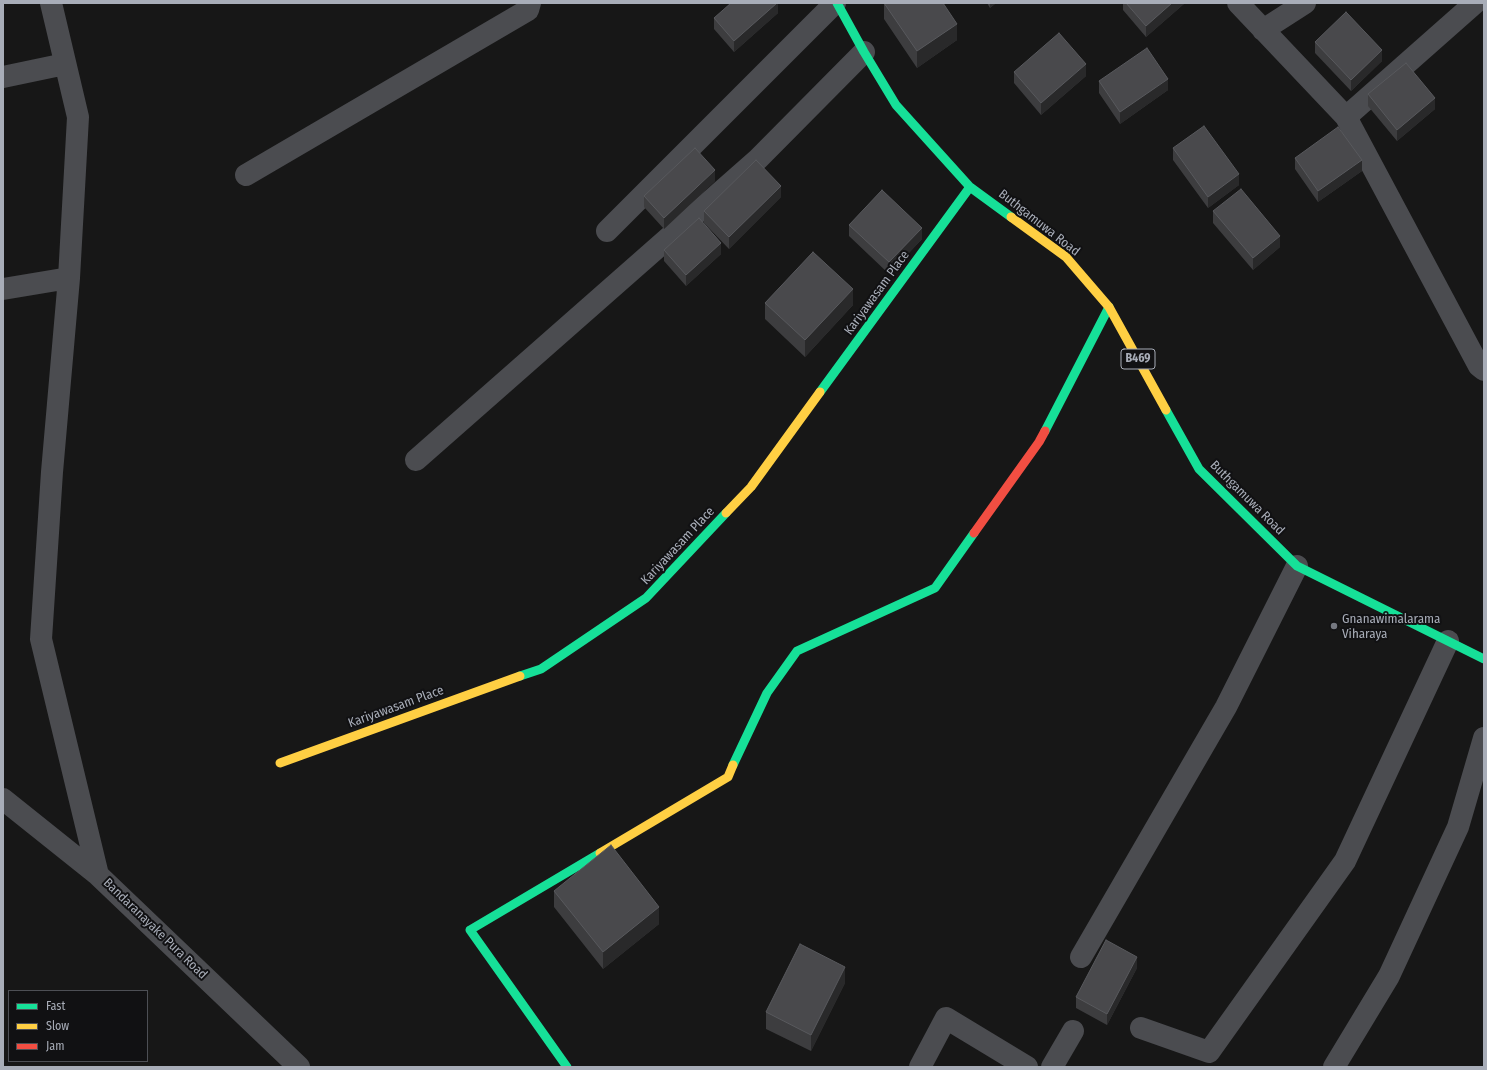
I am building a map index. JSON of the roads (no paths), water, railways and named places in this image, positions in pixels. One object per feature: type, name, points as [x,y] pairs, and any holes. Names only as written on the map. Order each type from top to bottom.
[{"type":"street","points":[[51,3],[78,117],[69,278],[52,472],[41,639],[98,874]]},
{"type":"street","points":[[246,174],[528,10],[530,3]]},
{"type":"street","points":[[607,231],[836,3]]},
{"type":"street","name":"Buthgamuwa Road","points":[[836,3],[896,104],[970,187],[1066,257],[1109,307],[1198,469],[1297,566],[1484,659]]},
{"type":"street","points":[[1238,3],[1346,117],[1482,366]]},
{"type":"street","points":[[1263,30],[1305,3]]},
{"type":"street","points":[[1346,117],[1476,3]]},
{"type":"street","points":[[416,460],[758,159],[864,52]]},
{"type":"street","points":[[3,77],[65,64]]},
{"type":"street","name":"Kariyawasam Place","points":[[280,763],[541,669],[646,598],[751,487],[970,187]]},
{"type":"street","points":[[3,288],[69,278]]},
{"type":"street","points":[[567,1067],[470,930],[728,777],[767,693],[798,651],[935,588],[1039,442],[1109,307]]},
{"type":"street","points":[[1081,957],[1226,707],[1297,566]]},
{"type":"street","points":[[1141,1028],[1209,1052],[1345,861],[1448,641]]},
{"type":"street","points":[[1334,1067],[1389,976],[1458,826],[1484,738]]},
{"type":"street","name":"Bandaranayake Pura Road","points":[[3,799],[98,874],[299,1067]]},
{"type":"street","points":[[920,1067],[946,1018],[1027,1067]]},
{"type":"street","points":[[1052,1067],[1074,1031]]},
{"type":"place","name":"Gnanawimalarama Viharaya","points":[[1334,626]]}]
